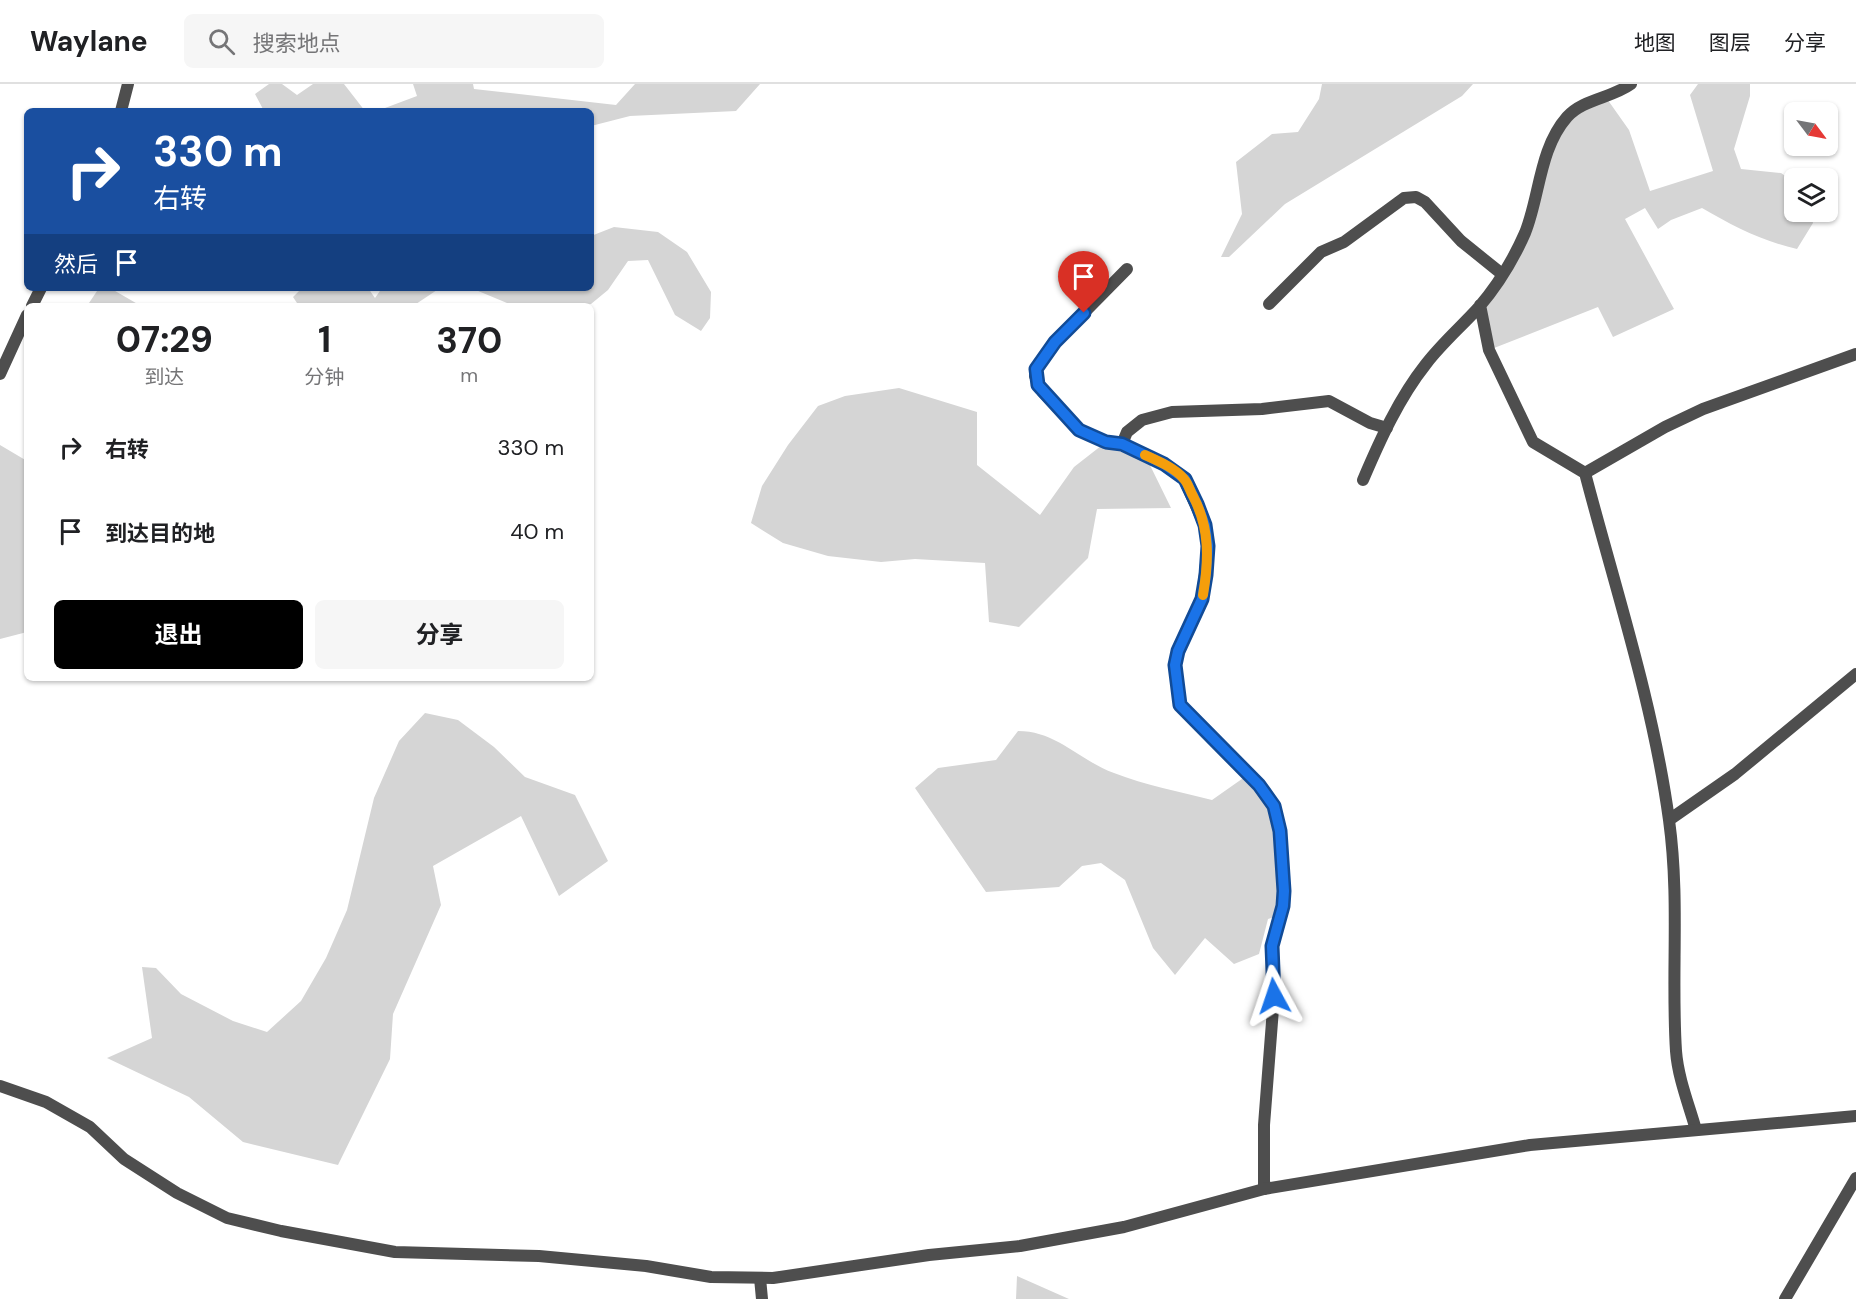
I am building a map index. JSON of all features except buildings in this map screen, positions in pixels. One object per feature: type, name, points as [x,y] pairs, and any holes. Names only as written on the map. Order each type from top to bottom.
[{"type":"street","points":[[121,108],[128,84]]},
{"type":"street","points":[[1363,480],[1387,428],[1426,364],[1480,305],[1502,274],[1525,232],[1548,150],[1558,129],[1568,116],[1591,101],[1631,84]]},
{"type":"street","points":[[1269,303],[1321,252],[1351,237],[1404,198],[1416,197],[1425,202],[1461,241],[1502,274]]},
{"type":"street","points":[[1127,269],[1055,342],[1036,369],[1035,376],[1042,391],[1079,430],[1106,442],[1122,444],[1164,464],[1185,479],[1205,525],[1208,546],[1202,599],[1178,651],[1175,665],[1180,705],[1259,785],[1274,806],[1280,831],[1284,891],[1283,906],[1272,946],[1274,996],[1264,1125],[1264,1189]]},
{"type":"street","points":[[1480,305],[1489,350],[1533,442],[1585,473],[1617,598],[1640,669],[1669,820],[1677,905],[1676,1053],[1696,1130]]},
{"type":"street","points":[[0,374],[24,322]]},
{"type":"street","points":[[1585,473],[1665,427],[1703,409],[1856,354]]},
{"type":"street","points":[[1122,444],[1127,432],[1142,420],[1172,412],[1262,408],[1329,401],[1370,423],[1387,428]]},
{"type":"street","points":[[1669,820],[1735,774],[1856,674]]},
{"type":"street","points":[[0,1086],[46,1102],[90,1127],[124,1160],[177,1193],[227,1218],[281,1231],[395,1252],[539,1256],[646,1266],[711,1277],[760,1278],[929,1255],[1020,1246],[1124,1227],[1264,1189],[1530,1145],[1856,1116]]},
{"type":"street","points":[[1785,1299],[1856,1178]]},
{"type":"street","points":[[760,1278],[762,1299]]},
{"type":"shaded area","points":[[269,84],[282,84],[297,95],[313,84],[344,84],[363,108],[262,108],[255,94]]},
{"type":"shaded area","points":[[413,84],[473,84],[474,89],[616,105],[635,84],[760,84],[736,111],[630,116],[594,125],[594,108],[385,108],[417,96]]},
{"type":"shaded area","points":[[1322,84],[1473,84],[1462,96],[1285,204],[1229,257],[1221,257],[1242,214],[1236,162],[1272,134],[1298,132],[1319,99]]},
{"type":"shaded area","points":[[1698,84],[1750,84],[1750,96],[1734,149],[1741,169],[1784,175],[1784,222],[1813,223],[1797,249],[1748,232],[1702,208],[1671,220],[1658,229],[1645,208],[1625,219],[1674,309],[1613,337],[1598,307],[1489,350],[1480,305],[1525,232],[1548,150],[1568,116],[1605,96],[1629,130],[1650,191],[1713,171],[1690,95]]},
{"type":"shaded area","points":[[614,227],[658,232],[687,252],[711,292],[710,318],[701,331],[675,315],[648,260],[628,261],[608,290],[592,303],[507,303],[478,291],[594,291],[594,235]]},
{"type":"shaded area","points":[[97,291],[115,291],[136,303],[89,303]]},
{"type":"shaded area","points":[[299,291],[370,291],[375,298],[380,291],[436,291],[418,303],[297,303],[293,297]]},
{"type":"shaded area","points":[[899,388],[977,412],[977,465],[1040,515],[1074,467],[1106,442],[1145,455],[1171,508],[1097,509],[1088,558],[1019,627],[989,622],[985,563],[915,559],[881,562],[828,556],[783,543],[751,523],[762,486],[788,445],[818,406],[845,396]]},
{"type":"shaded area","points":[[0,445],[24,459],[24,633],[0,639]]},
{"type":"shaded area","points":[[425,713],[458,720],[494,747],[525,777],[575,795],[608,861],[559,896],[521,816],[433,866],[441,905],[393,1014],[390,1059],[338,1165],[243,1142],[189,1097],[107,1058],[152,1038],[142,967],[156,968],[181,994],[233,1021],[267,1032],[301,1001],[326,958],[347,910],[374,798],[399,741]]},
{"type":"shaded area","points":[[1018,731],[1032,732],[1057,741],[1102,768],[1126,777],[1212,800],[1249,774],[1274,806],[1281,915],[1268,919],[1259,954],[1234,964],[1205,938],[1175,975],[1153,948],[1125,880],[1101,863],[1082,866],[1059,887],[986,892],[915,788],[938,768],[996,760]]},
{"type":"shaded area","points":[[1017,1276],[1069,1299],[1016,1299]]},
{"type":"slow traffic","points":[[1145,455],[1164,464],[1185,479],[1197,504],[1205,525],[1208,546],[1203,595]]},
{"type":"route","points":[[1084,313],[1055,342],[1036,369],[1035,376],[1038,385],[1061,414],[1079,430],[1106,442],[1122,444],[1164,464],[1185,479],[1197,504],[1205,525],[1208,546],[1206,575],[1202,599],[1178,651],[1175,665],[1177,686],[1180,705],[1259,785],[1274,806],[1280,831],[1284,891],[1283,906],[1272,946],[1271,971],[1274,996]]}]
